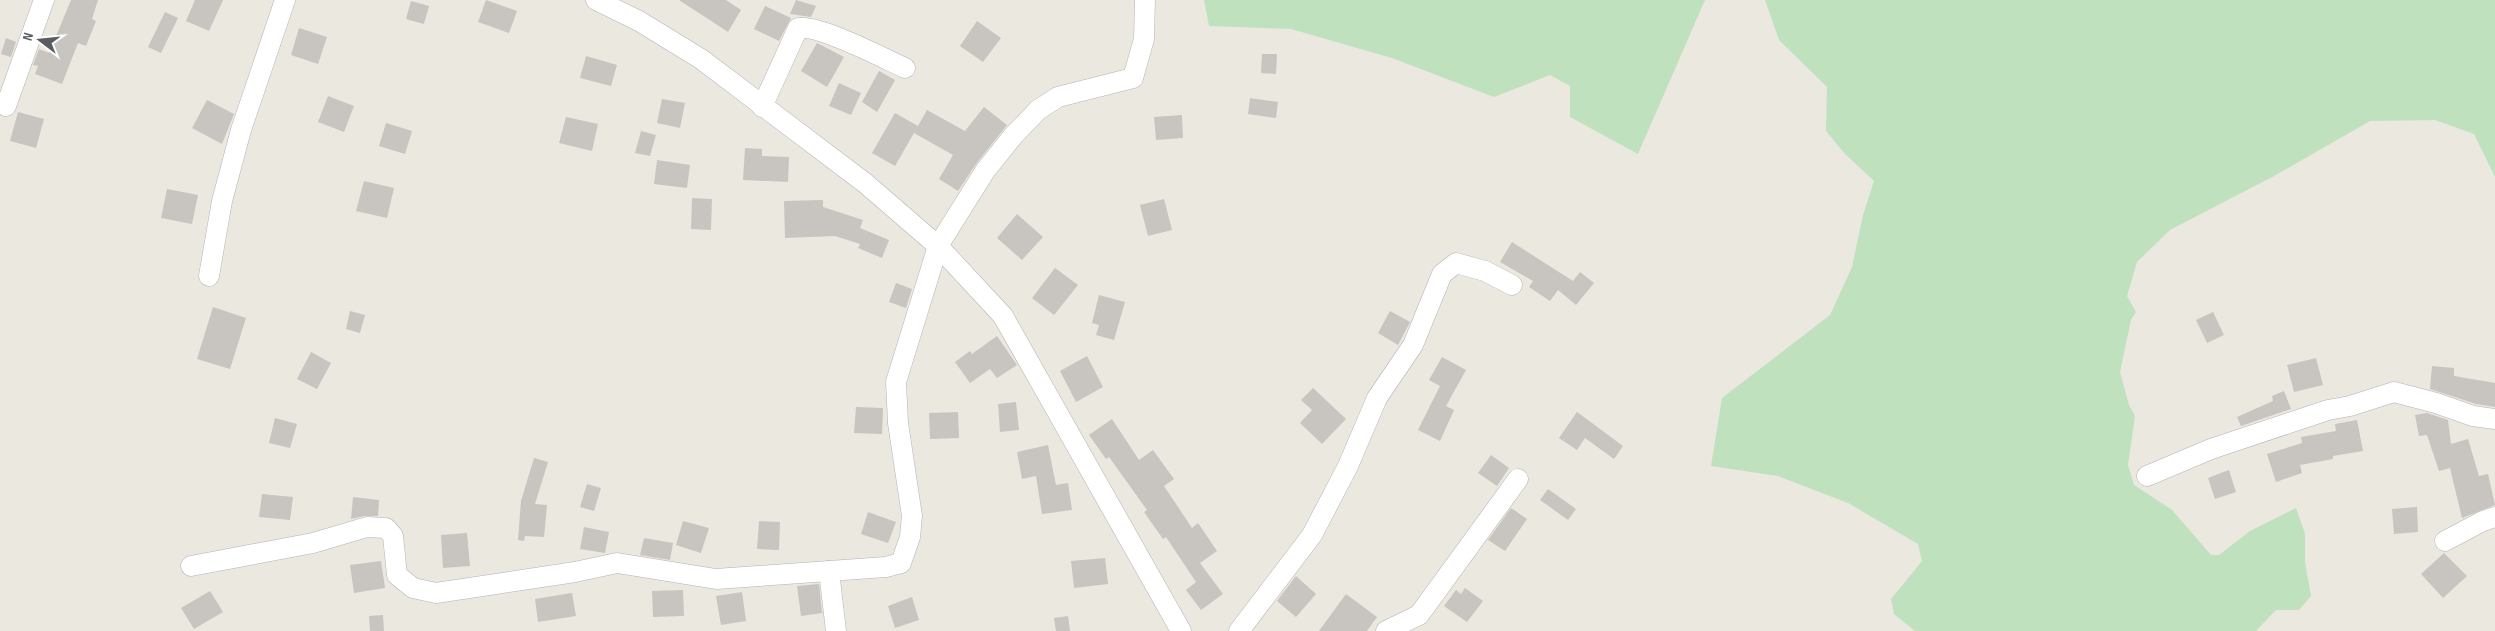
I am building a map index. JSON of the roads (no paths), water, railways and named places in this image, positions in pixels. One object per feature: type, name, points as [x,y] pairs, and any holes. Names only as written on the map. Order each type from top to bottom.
[{"type":"street","points":[[6,106],[44,0]]},
{"type":"street","points":[[209,276],[222,201],[241,130],[285,0]]},
{"type":"street","points":[[192,566],[313,543],[367,527],[386,528],[394,536],[397,575],[413,588],[436,593],[575,572],[617,563],[716,579],[886,567],[901,563],[910,536],[912,516],[898,423],[896,382],[938,246],[985,172],[1013,136],[1038,110],[1058,97],[1133,78],[1144,39],[1145,0]]},
{"type":"street","points":[[599,1],[639,21],[701,59],[865,183],[938,246],[1003,316],[1182,631]]},
{"type":"street","points":[[762,107],[798,28],[807,26],[905,68]]},
{"type":"street","points":[[1239,631],[1312,534],[1348,466],[1377,398],[1413,345],[1442,274],[1456,262],[1485,271],[1512,285]]},
{"type":"street","points":[[2147,476],[2211,449],[2328,410],[2350,406],[2394,392],[2436,403],[2473,416],[2495,419]]},
{"type":"street","points":[[1386,631],[1392,626],[1419,615],[1518,479]]},
{"type":"street","points":[[2445,541],[2483,521],[2495,517]]},
{"type":"street","points":[[829,571],[836,631]]}]
